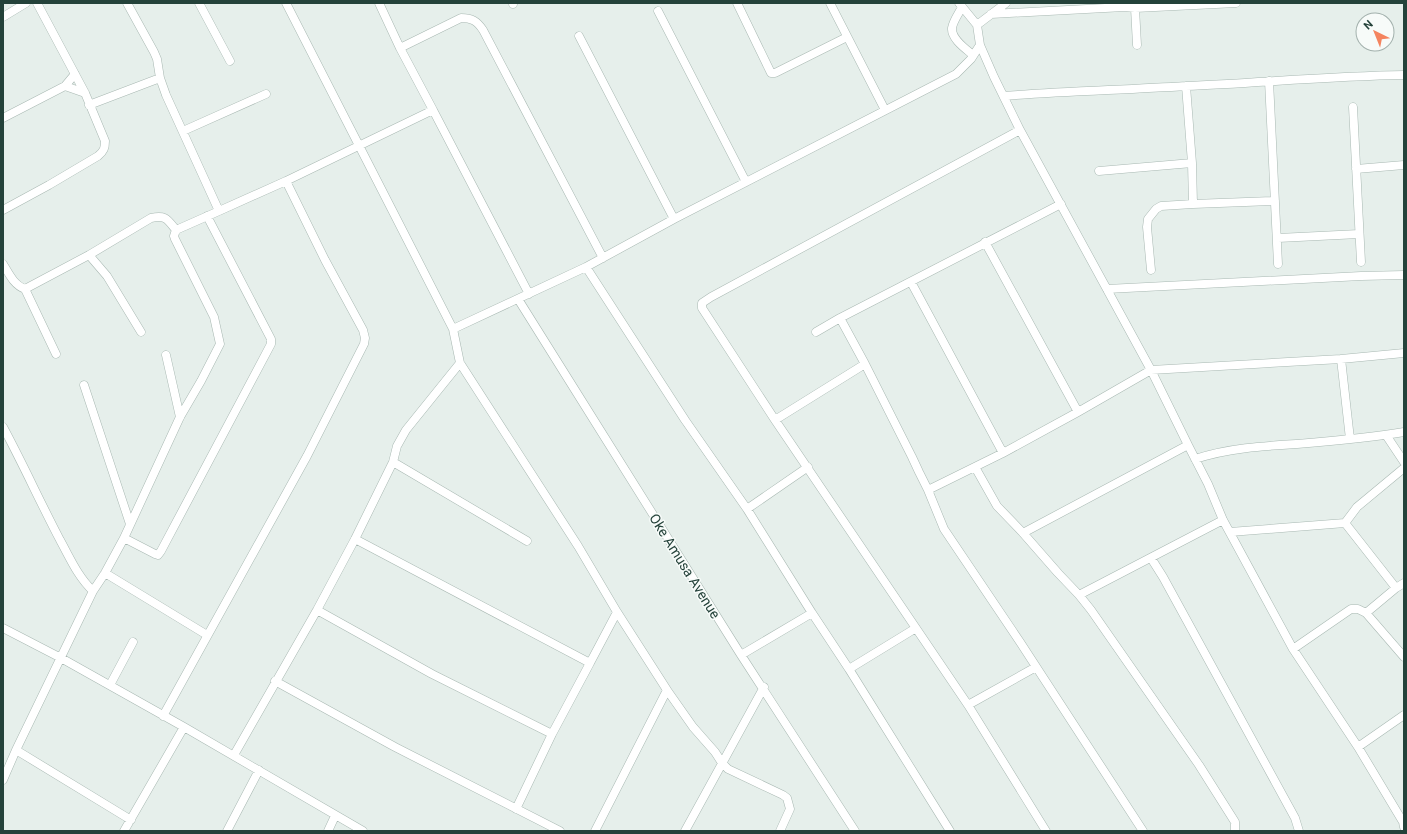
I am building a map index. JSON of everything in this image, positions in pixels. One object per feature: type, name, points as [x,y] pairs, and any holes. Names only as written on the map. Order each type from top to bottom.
[{"type":"street","points":[[3,17],[26,3]]},
{"type":"street","points":[[3,210],[50,185],[103,152],[105,148],[105,142],[85,93],[37,3]]},
{"type":"street","points":[[127,3],[157,58],[160,78],[219,211]]},
{"type":"street","points":[[199,3],[230,61]]},
{"type":"street","points":[[286,3],[453,329],[460,363],[574,539],[617,612],[667,690],[693,727],[728,769],[787,798],[790,809],[780,831]]},
{"type":"street","points":[[379,3],[400,48],[529,294]]},
{"type":"street","points":[[737,3],[771,73],[775,73],[847,37]]},
{"type":"street","points":[[830,3],[885,110]]},
{"type":"street","points":[[977,25],[1006,3]]},
{"type":"street","points":[[991,14],[1124,5],[1135,8],[1236,3]]},
{"type":"street","points":[[960,5],[977,25],[980,45],[1020,130],[1151,370],[1194,459],[1208,484],[1223,520],[1293,649],[1358,748],[1404,824]]},
{"type":"street","points":[[960,5],[952,28],[954,36],[973,56]]},
{"type":"street","points":[[1135,8],[1137,45]]},
{"type":"street","points":[[658,12],[746,182]]},
{"type":"street","points":[[400,48],[461,18],[469,18],[477,21],[487,36],[604,258]]},
{"type":"street","points":[[579,36],[674,219]]},
{"type":"street","points":[[453,329],[604,258],[674,219],[956,74],[973,56],[980,45]]},
{"type":"street","points":[[3,118],[65,86],[75,74]]},
{"type":"street","points":[[1004,96],[1058,91],[1186,86],[1349,76],[1404,75]]},
{"type":"street","points":[[89,105],[160,78]]},
{"type":"street","points":[[1269,81],[1278,238],[1278,264]]},
{"type":"street","points":[[65,86],[85,93]]},
{"type":"street","points":[[1186,86],[1192,163],[1193,204]]},
{"type":"street","points":[[183,131],[266,94]]},
{"type":"street","points":[[1353,107],[1361,262]]},
{"type":"street","points":[[3,780],[93,591],[105,573],[124,538],[180,417],[220,344],[214,318],[175,239],[174,236],[176,230],[286,181],[433,110]]},
{"type":"street","points":[[1020,130],[711,297],[702,303],[702,308],[968,705],[1046,831]]},
{"type":"street","points":[[1099,171],[1192,163]]},
{"type":"street","points":[[1356,169],[1404,165]]},
{"type":"street","points":[[163,716],[307,456],[364,344],[365,338],[363,330],[325,260],[286,181]]},
{"type":"street","points":[[1151,270],[1147,227],[1148,219],[1156,209],[1161,206],[1275,201]]},
{"type":"street","points":[[816,332],[985,242],[1061,204]]},
{"type":"street","points":[[25,289],[89,255],[151,218],[163,216],[176,230]]},
{"type":"street","points":[[124,538],[158,555],[271,344],[271,339],[207,216]]},
{"type":"street","points":[[1278,238],[1359,234]]},
{"type":"street","points":[[985,242],[1078,412]]},
{"type":"street","points":[[89,255],[107,276],[141,332]]},
{"type":"street","points":[[3,264],[15,283],[19,287],[25,289],[56,354]]},
{"type":"street","points":[[586,267],[685,420],[747,509],[950,831]]},
{"type":"street","points":[[1106,289],[1404,275]]},
{"type":"street","points":[[911,282],[1003,453]]},
{"type":"street","name":"Oke Amusa Avenue","points":[[518,299],[741,655],[764,688],[856,831]]},
{"type":"street","points":[[840,318],[928,490],[944,529],[1143,831]]},
{"type":"street","points":[[928,490],[1003,453],[1151,370],[1341,359],[1404,353]]},
{"type":"street","points":[[166,354],[180,417]]},
{"type":"street","points":[[1341,359],[1350,440]]},
{"type":"street","points":[[234,755],[317,610],[355,539],[393,462],[397,446],[406,430],[460,363]]},
{"type":"street","points":[[776,420],[864,364]]},
{"type":"street","points":[[84,385],[130,524]]},
{"type":"street","points":[[3,426],[47,516],[76,570],[93,591]]},
{"type":"street","points":[[1194,459],[1211,454],[1253,447],[1350,440],[1404,432]]},
{"type":"street","points":[[1386,435],[1404,462]]},
{"type":"street","points":[[1023,533],[1188,445]]},
{"type":"street","points":[[393,462],[527,541]]},
{"type":"street","points":[[747,509],[808,467]]},
{"type":"street","points":[[976,467],[997,506],[1079,595],[1199,765],[1234,822],[1235,831]]},
{"type":"street","points":[[1230,532],[1345,522],[1357,507],[1404,468]]},
{"type":"street","points":[[1079,595],[1223,520]]},
{"type":"street","points":[[1345,522],[1396,588]]},
{"type":"street","points":[[355,539],[590,663]]},
{"type":"street","points":[[1151,558],[1163,577],[1295,818],[1299,831]]},
{"type":"street","points":[[105,573],[207,635]]},
{"type":"street","points":[[1366,613],[1396,588],[1404,584]]},
{"type":"street","points":[[1293,649],[1351,609],[1358,608],[1366,613],[1404,657]]},
{"type":"street","points":[[317,610],[432,674],[552,734]]},
{"type":"street","points":[[516,809],[552,734],[617,612]]},
{"type":"street","points":[[741,655],[812,613]]},
{"type":"street","points":[[3,628],[110,685],[234,755],[335,816],[363,831]]},
{"type":"street","points":[[849,669],[916,628]]},
{"type":"street","points":[[110,685],[134,642]]},
{"type":"street","points":[[968,705],[1036,667]]},
{"type":"street","points":[[275,681],[395,747],[560,831]]},
{"type":"street","points":[[685,831],[764,688]]},
{"type":"street","points":[[595,831],[667,690]]},
{"type":"street","points":[[1358,748],[1404,715]]},
{"type":"street","points":[[124,831],[184,727]]},
{"type":"street","points":[[16,750],[130,820]]},
{"type":"street","points":[[227,831],[259,770]]},
{"type":"street","points":[[328,831],[335,816]]}]
